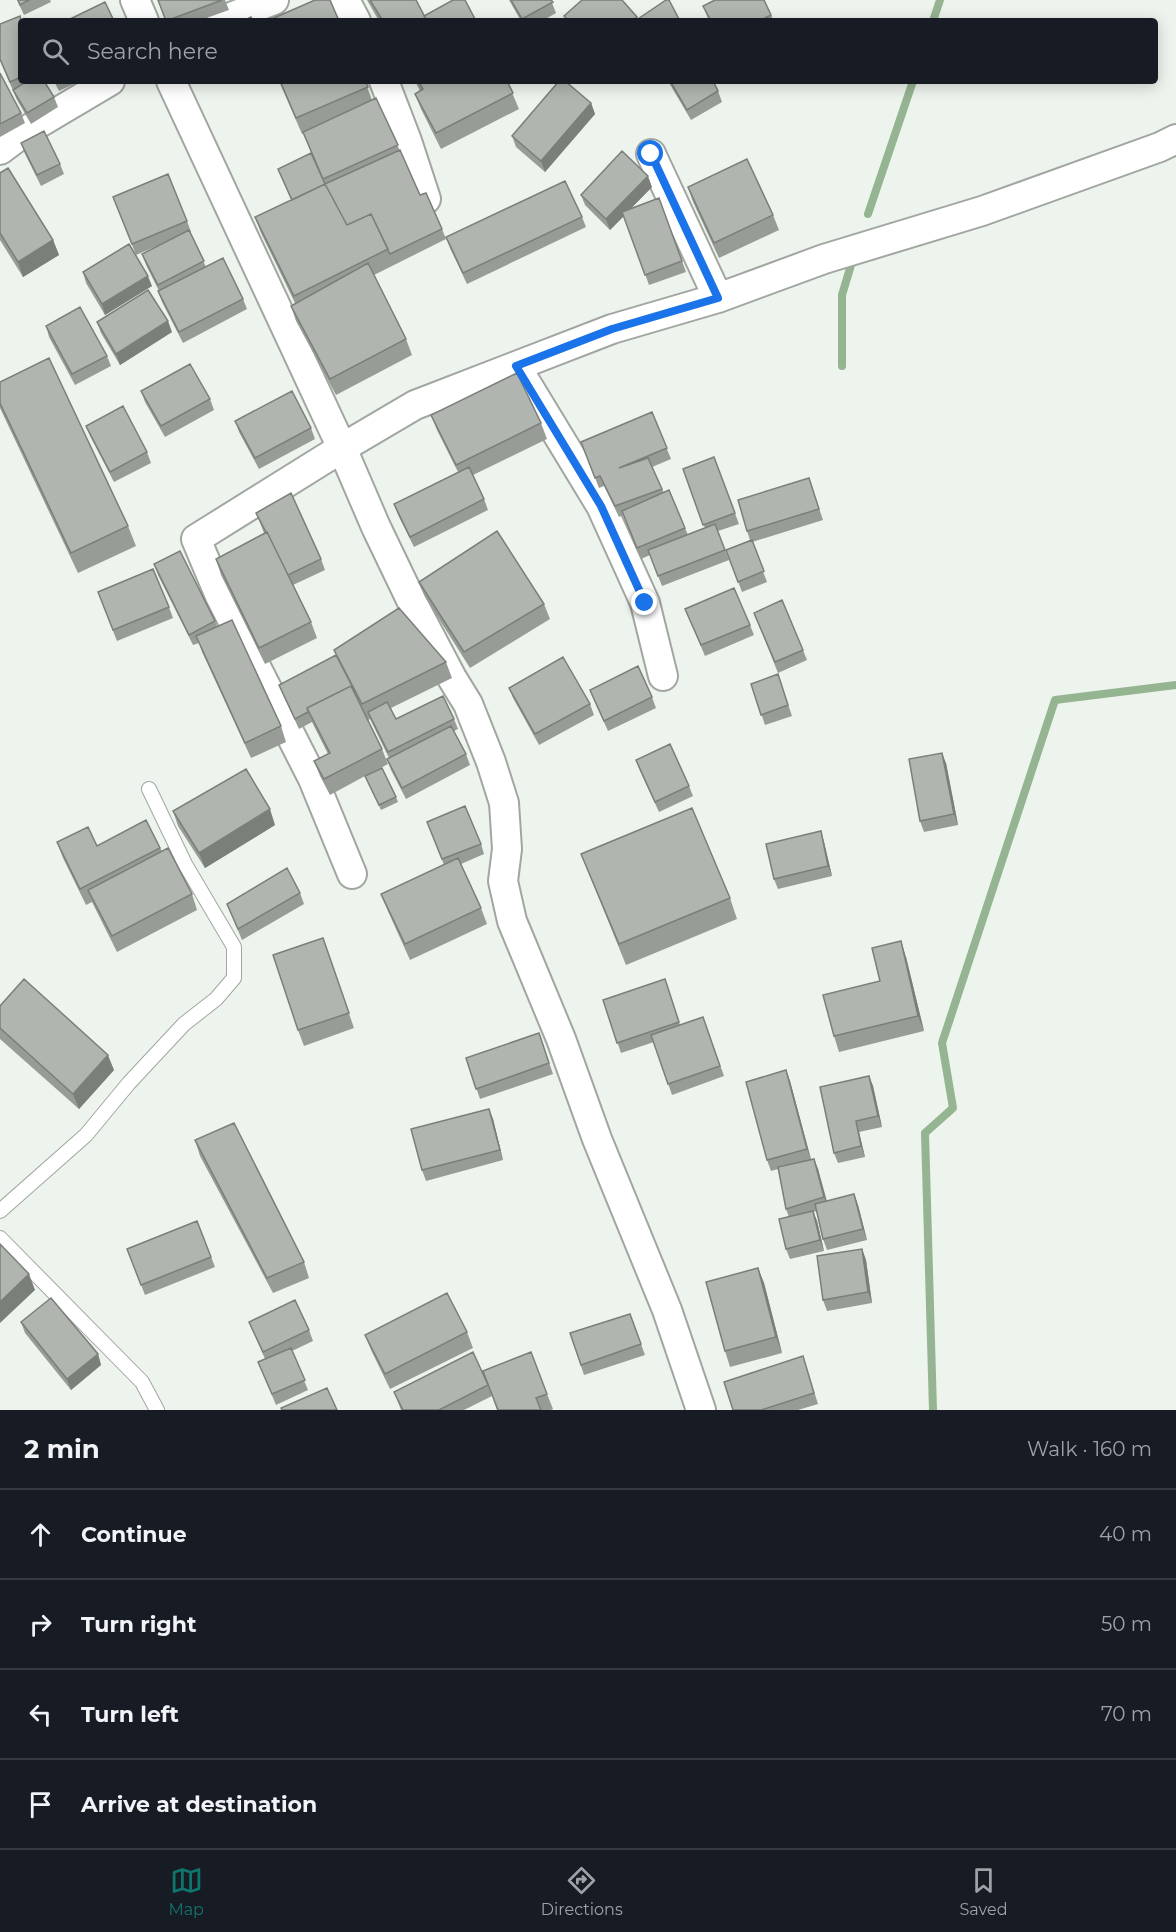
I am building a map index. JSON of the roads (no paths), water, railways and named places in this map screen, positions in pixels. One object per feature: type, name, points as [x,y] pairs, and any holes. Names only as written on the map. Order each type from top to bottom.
[{"type":"street","points":[[135,0],[143,18]]},
{"type":"street","points":[[229,18],[274,0]]},
{"type":"street","points":[[345,0],[354,18]]},
{"type":"street","points":[[0,150],[24,132],[105,84]]},
{"type":"street","points":[[172,84],[342,448],[376,527],[412,602],[468,704],[504,803],[507,849],[503,881],[512,921],[561,1039],[597,1139],[667,1310],[701,1410]]},
{"type":"street","points":[[385,84],[426,199]]},
{"type":"street","points":[[352,874],[313,779],[220,596],[196,539],[415,405],[612,329],[718,298],[824,259],[982,211],[1160,147],[1176,139]]},
{"type":"street","points":[[651,154],[718,298]]},
{"type":"street","points":[[516,366],[601,506],[645,603],[663,676]]},
{"type":"lane","points":[[0,1211],[86,1135],[144,1066],[184,1024],[216,999],[234,978],[234,948],[185,864],[150,789]]},
{"type":"lane","points":[[0,1238],[142,1382],[158,1410]]},
{"type":"waterway","points":[[934,18],[940,0]]},
{"type":"waterway","points":[[868,214],[912,84]]},
{"type":"waterway","points":[[842,366],[842,295],[851,265]]},
{"type":"waterway","points":[[933,1410],[925,1133],[953,1108],[942,1043],[1055,700],[1176,685]]}]
